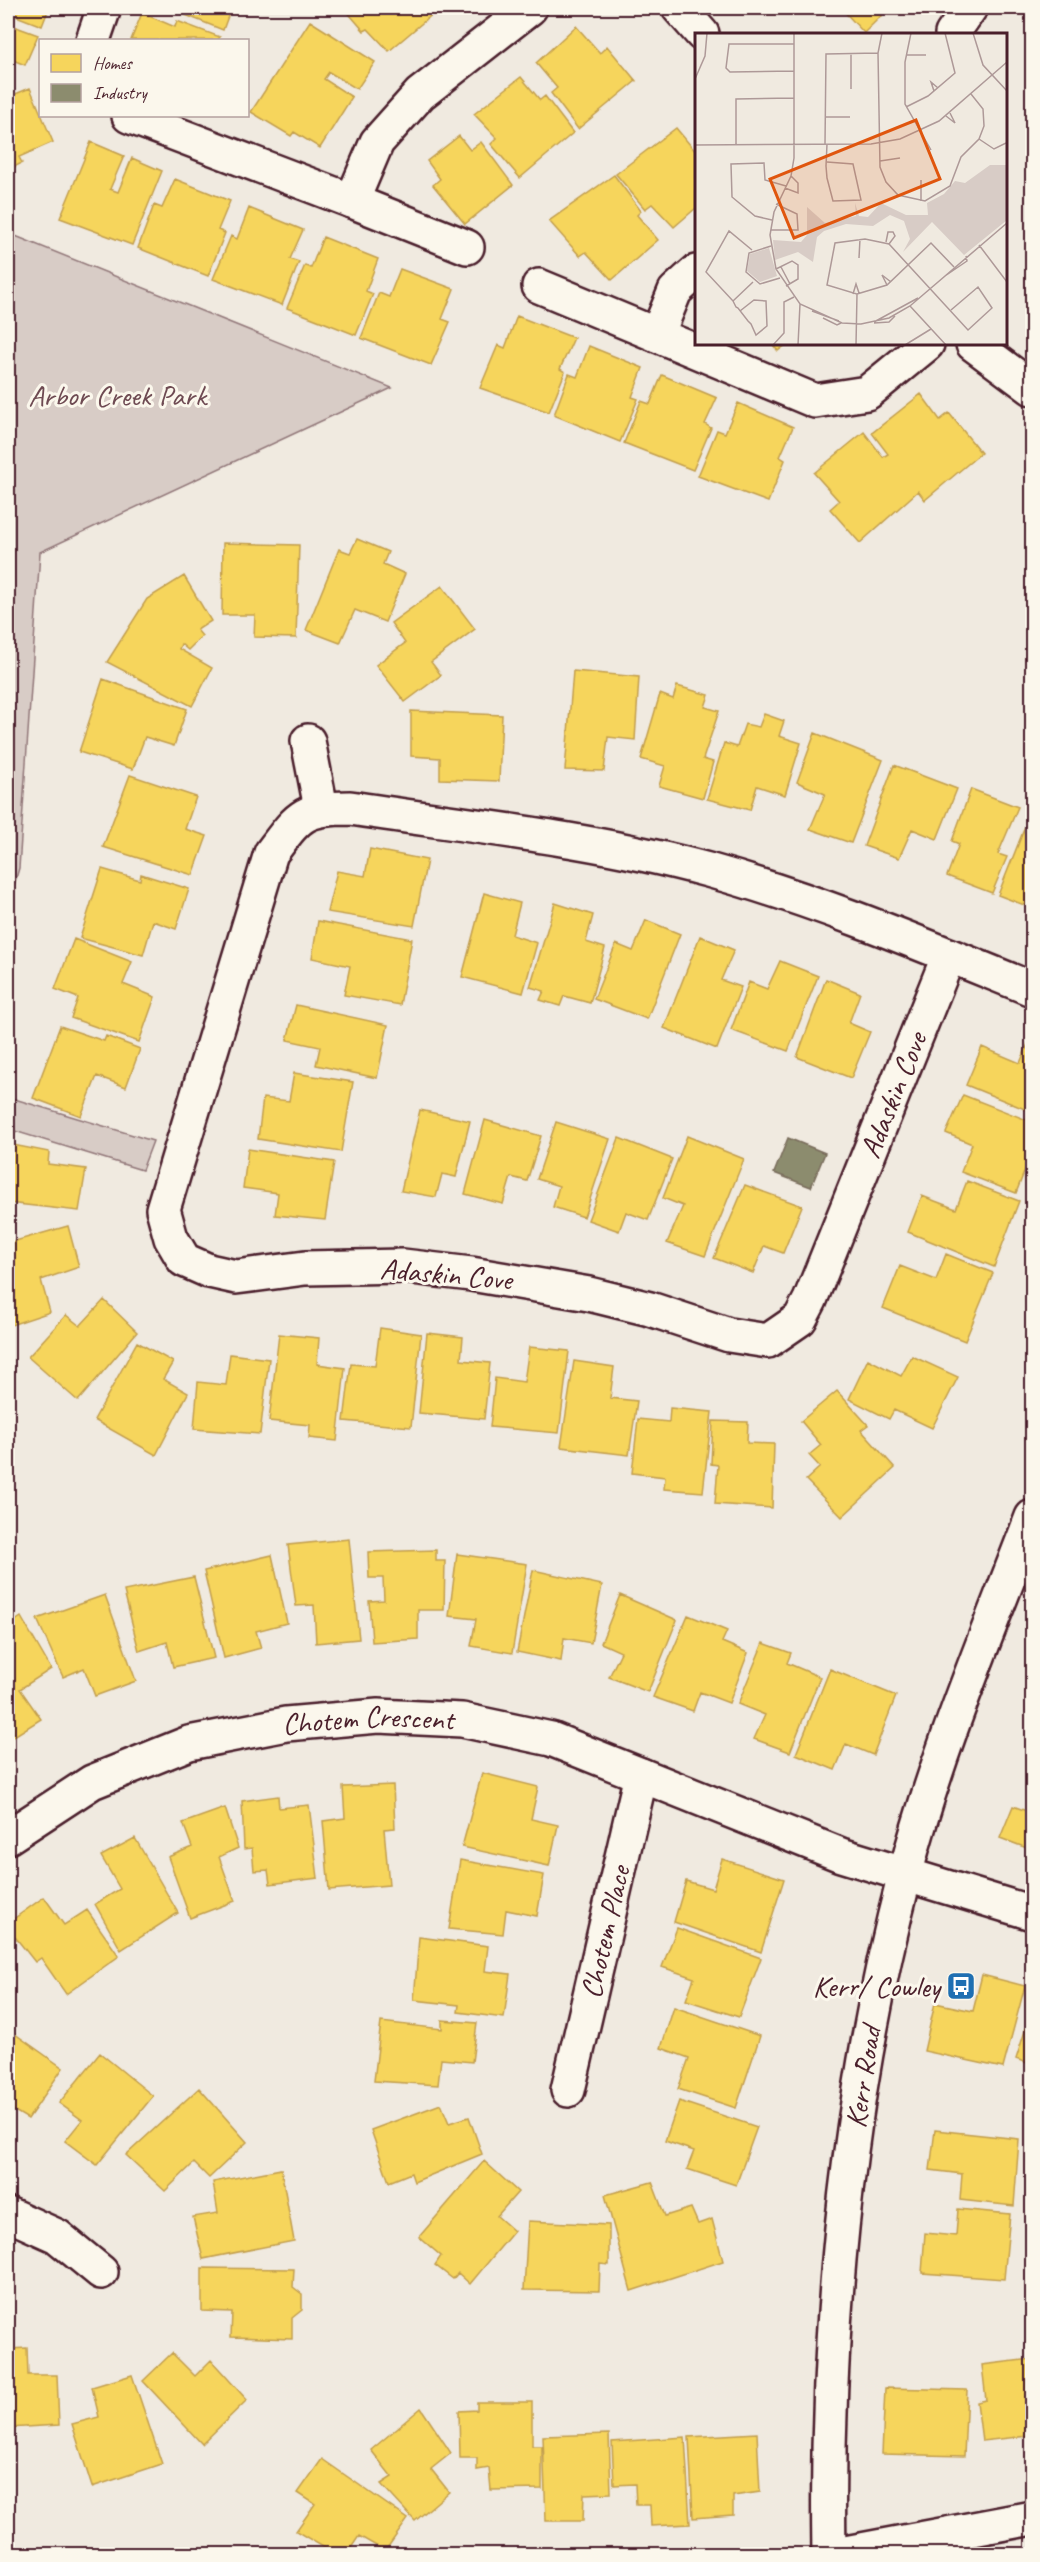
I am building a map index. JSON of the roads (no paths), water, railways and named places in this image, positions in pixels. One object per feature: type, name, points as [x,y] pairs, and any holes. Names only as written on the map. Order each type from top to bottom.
[{"type":"street","points":[[93,39],[104,8]]},
{"type":"street","points":[[352,201],[377,142],[420,94],[530,8]]},
{"type":"street","points":[[680,8],[701,33]]},
{"type":"street","points":[[953,33],[970,8]]},
{"type":"street","points":[[132,117],[467,247]]},
{"type":"street","points":[[657,335],[675,291],[695,273]]},
{"type":"street","points":[[539,286],[815,401],[867,393],[926,345]]},
{"type":"street","points":[[974,345],[1032,388]]},
{"type":"street","points":[[308,741],[321,808],[362,809],[604,846],[647,855],[758,884],[889,930],[1032,989]]},
{"type":"street","name":"Adaskin Cove","points":[[321,808],[304,814],[271,853],[163,1209],[171,1238],[184,1260],[209,1271],[236,1277],[305,1268],[403,1266],[471,1274],[589,1294],[650,1309],[729,1335],[768,1341],[800,1319],[810,1300],[949,955]]},
{"type":"street","name":"Kerr Road","points":[[829,2554],[830,2411],[844,2201],[874,2005],[905,1874],[949,1733],[1032,1517]]},
{"type":"street","name":"Chotem Crescent","points":[[8,1837],[92,1782],[189,1743],[286,1724],[378,1716],[462,1720],[552,1739],[841,1855],[1032,1913]]},
{"type":"street","name":"Chotem Place","points":[[568,2090],[641,1775]]},
{"type":"street","points":[[8,2214],[57,2236],[100,2272]]},
{"type":"street","points":[[840,2554],[1032,2518]]},
{"type":"place","name":"Kerr/ Cowley","points":[[961,1986]]},
{"type":"park label","name":"Arbor Creek Park","points":[[117,395]]}]
